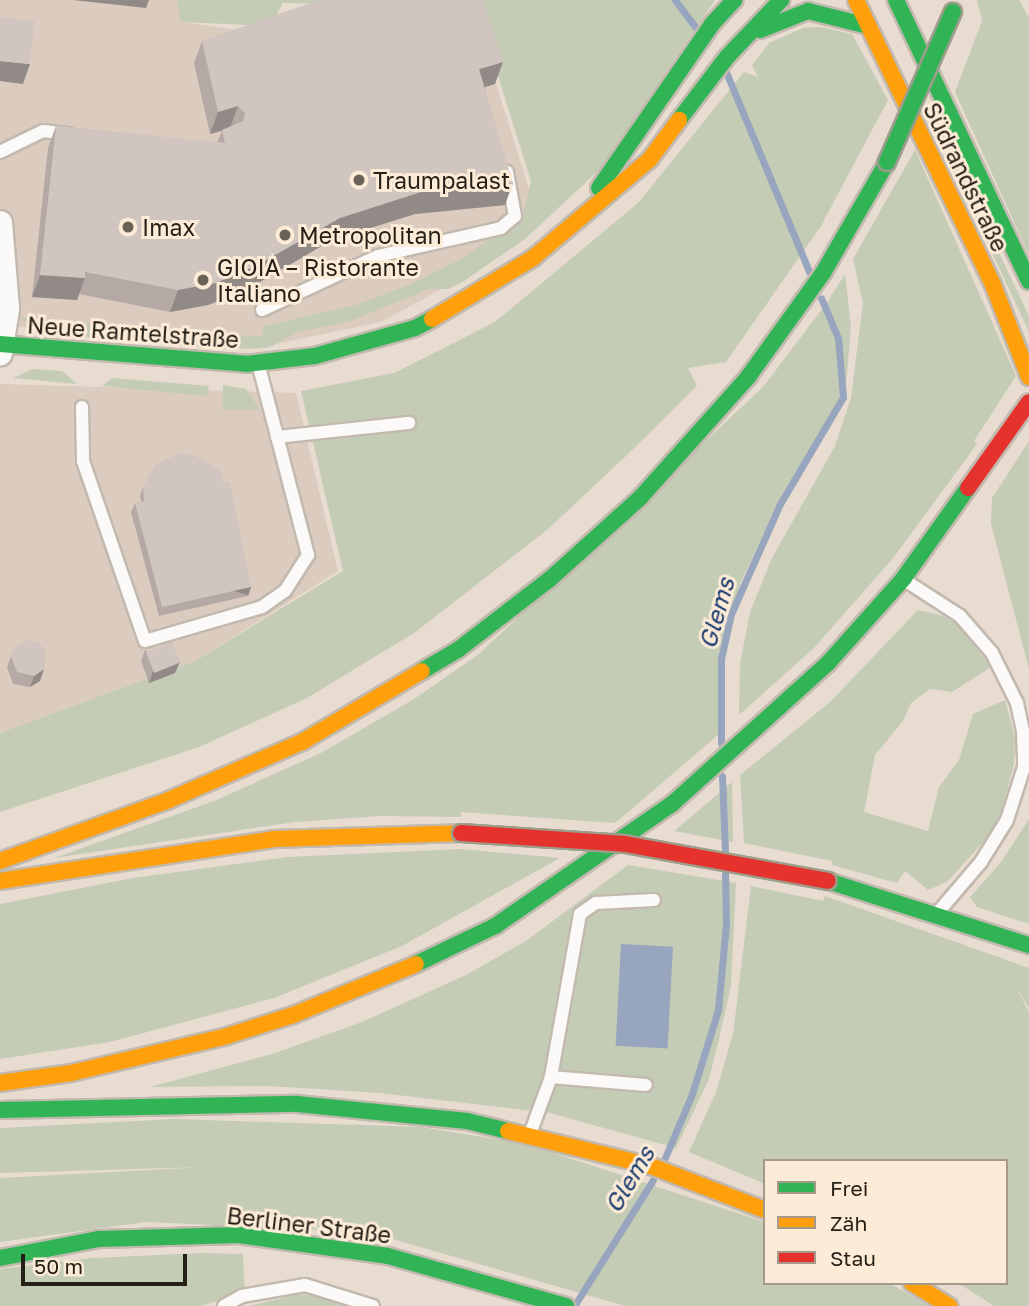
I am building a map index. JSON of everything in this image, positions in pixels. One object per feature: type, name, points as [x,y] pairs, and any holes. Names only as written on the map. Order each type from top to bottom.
[{"type":"main road","name":"Neue Ramtelstraße","points":[[1,347],[207,364],[258,363],[315,356],[415,328],[496,284],[546,248],[594,201],[650,159],[745,37],[781,0]]},
{"type":"main road","name":"Südrandstraße","points":[[856,0],[993,285],[1029,377]]},
{"type":"main road","name":"Südrandstraße","points":[[897,0],[1029,281]]},
{"type":"main road","name":"Neue Ramtelstraße","points":[[594,201],[604,175],[731,3]]},
{"type":"main road","points":[[0,861],[246,768],[353,715],[459,649],[604,532],[676,460],[748,377],[823,272],[887,162],[955,6]]},
{"type":"main road","points":[[745,37],[808,11],[868,26]]},
{"type":"main road","points":[[0,1083],[71,1073],[227,1036],[348,994],[495,926],[672,804],[782,709],[903,579],[992,457],[1029,401]]},
{"type":"main road","points":[[0,881],[274,839],[461,833],[625,844],[828,881],[936,913],[1026,944]]},
{"type":"main road","points":[[0,1110],[297,1104],[443,1118],[578,1144],[710,1187],[763,1209]]},
{"type":"main road","name":"Berliner Straße","points":[[0,1258],[99,1239],[239,1235],[388,1256],[566,1306]]},
{"type":"main road","points":[[915,1285],[949,1306]]},
{"type":"street","points":[[0,223],[7,309],[1,347]]},
{"type":"lane","points":[[0,152],[43,131],[83,135]]},
{"type":"lane","points":[[262,310],[378,256],[486,233],[510,223],[516,204],[502,155]]},
{"type":"lane","points":[[82,407],[83,461],[145,641],[249,614],[285,591],[299,573],[308,555],[258,363]]},
{"type":"lane","points":[[277,437],[409,424]]},
{"type":"lane","points":[[903,579],[960,616],[992,653],[1017,703],[1023,731],[1024,767],[1007,820],[981,862],[936,913]]},
{"type":"lane","points":[[530,1134],[551,1077],[580,914],[596,903],[654,900]]},
{"type":"lane","points":[[551,1077],[646,1085]]},
{"type":"lane","points":[[224,1306],[242,1296],[305,1285],[373,1306]]},
{"type":"shaded area","points":[[0,0],[179,0],[182,22],[251,32],[470,0],[538,218],[473,272],[381,322],[252,349],[0,325]]},
{"type":"shaded area","points":[[0,384],[296,393],[338,571],[195,661],[0,733]]},
{"type":"green space","points":[[177,0],[340,0],[330,4],[283,3],[272,23],[248,25],[181,22]]},
{"type":"green space","points":[[474,0],[715,0],[598,171],[525,239],[448,289],[429,289],[348,322],[298,332],[268,348],[225,349],[44,333],[18,317],[261,337],[264,326],[356,305],[411,284],[461,259],[523,216],[531,181]]},
{"type":"green space","points":[[977,0],[1019,0],[1029,18],[1029,255],[955,92],[982,21]]},
{"type":"green space","points":[[820,27],[852,34],[888,100],[821,226],[726,362],[688,368],[697,386],[627,455],[547,530],[414,633],[307,698],[199,747],[0,812],[0,733],[195,661],[343,571],[301,391],[394,373],[495,322],[638,203],[744,72],[758,77],[752,65],[769,43],[803,28]]},
{"type":"green space","points":[[933,113],[1029,316],[1029,332],[930,119]]},
{"type":"green space","points":[[915,150],[1016,376],[974,441],[977,444],[894,557],[814,648],[739,715],[740,664],[750,612],[772,558],[835,446],[851,398],[863,303],[853,259]]},
{"type":"green space","points":[[845,274],[851,327],[845,396],[840,338],[826,304]]},
{"type":"green space","points":[[823,308],[837,341],[841,397],[778,503],[741,582],[720,658],[719,734],[619,820],[614,823],[461,812],[461,817],[380,816],[295,822],[54,858],[214,801],[321,753],[414,699],[479,654],[763,387]]},
{"type":"green space","points":[[33,369],[62,371],[77,384],[13,378]]},
{"type":"green space","points":[[112,378],[209,386],[206,396],[102,386]]},
{"type":"green space","points":[[223,385],[246,389],[260,410],[222,410]]},
{"type":"green space","points":[[1029,441],[1029,669],[991,524],[992,498]]},
{"type":"green space","points":[[918,610],[944,616],[958,625],[991,667],[952,692],[930,689],[911,703],[903,721],[875,755],[864,812],[928,831],[939,787],[959,760],[973,714],[1005,700],[1015,737],[1014,764],[1001,813],[985,840],[948,881],[928,890],[905,871],[897,883],[832,865],[832,861],[744,843],[740,775],[830,702]]},
{"type":"green space","points":[[732,782],[733,842],[674,831]]},
{"type":"green space","points":[[1029,819],[1029,924],[977,907],[970,897],[1001,862]]},
{"type":"green space","points":[[461,849],[560,858],[402,946],[274,998],[110,1042],[0,1059],[0,904],[133,878],[288,857]]},
{"type":"green space","points":[[628,865],[736,883],[731,986],[709,1079],[676,1148],[550,1113],[380,1093],[269,1086],[150,1087],[272,1054],[362,1022],[466,975],[526,941]]},
{"type":"green space","points":[[751,886],[823,901],[825,896],[1029,968],[1029,1008],[1015,985],[1029,1012],[1029,1306],[994,1306],[961,1285],[1008,1285],[1008,1159],[763,1159],[763,1183],[689,1152],[716,1092],[733,1034]]},
{"type":"green space","points":[[175,1119],[421,1127],[526,1144],[763,1221],[763,1285],[892,1285],[929,1306],[625,1306],[368,1232],[146,1222],[0,1242],[0,1178],[205,1167],[0,1173],[0,1128]]},
{"type":"green space","points":[[243,1254],[245,1292],[201,1306],[0,1306],[0,1269],[92,1258]]},
{"type":"green space","points":[[299,1294],[324,1297],[357,1306],[249,1306]]},
{"type":"water","points":[[621,944],[673,947],[668,1049],[616,1046]]},
{"type":"building","points":[[319,0],[483,0],[503,62],[479,69],[513,183],[424,191],[340,218],[256,266],[216,283],[178,290],[85,272],[85,278],[40,275],[56,126],[225,143],[222,130],[243,121],[245,113],[238,106],[218,112],[202,41]]},
{"type":"building","points":[[0,17],[34,21],[30,64],[0,61]]},
{"type":"building","points":[[180,453],[194,455],[221,472],[223,483],[230,482],[251,587],[162,607],[135,503],[144,501],[143,487],[156,464]]},
{"type":"building","points":[[27,640],[39,643],[46,652],[44,669],[34,676],[17,672],[11,656],[16,645]]},
{"type":"building","points":[[172,642],[180,662],[154,673],[146,652]]},
{"type":"waterway","name":"Glems","points":[[675,0],[698,30]]},
{"type":"waterway","name":"Glems","points":[[726,72],[809,271]]},
{"type":"waterway","name":"Glems","points":[[721,743],[721,659],[731,614],[780,504],[843,397],[838,338],[821,298]]},
{"type":"waterway","name":"Glems","points":[[722,776],[725,852]]},
{"type":"waterway","name":"Glems","points":[[664,1160],[692,1094],[718,1010],[726,924],[725,874]]},
{"type":"waterway","name":"Glems","points":[[576,1303],[653,1180]]},
{"type":"traffic: fast","points":[[599,188],[712,24],[734,0]]},
{"type":"traffic: fast","points":[[679,120],[727,57],[781,0]]},
{"type":"traffic: fast","points":[[896,0],[1029,281]]},
{"type":"traffic: fast","points":[[760,30],[808,11],[868,26]]},
{"type":"traffic: fast","points":[[887,162],[953,12]]},
{"type":"traffic: fast","points":[[422,671],[459,649],[550,579],[640,498],[748,377],[823,273],[887,162]]},
{"type":"traffic: fast","points":[[0,344],[246,364],[315,356],[415,328],[432,319]]},
{"type":"traffic: fast","points":[[416,964],[495,926],[672,804],[828,663],[903,579],[968,488]]},
{"type":"traffic: fast","points":[[828,881],[1029,945]]},
{"type":"traffic: fast","points":[[0,1110],[297,1104],[467,1121],[508,1131]]},
{"type":"traffic: fast","points":[[0,1258],[99,1239],[239,1235],[388,1256],[566,1306]]},
{"type":"traffic: slow","points":[[856,0],[993,285],[1029,377]]},
{"type":"traffic: slow","points":[[432,319],[533,258],[650,159],[679,120]]},
{"type":"traffic: slow","points":[[0,861],[169,800],[302,742],[422,671]]},
{"type":"traffic: slow","points":[[0,881],[274,839],[461,833]]},
{"type":"traffic: slow","points":[[0,1083],[71,1073],[227,1036],[293,1015],[416,964]]},
{"type":"traffic: slow","points":[[508,1131],[651,1166],[763,1209]]},
{"type":"traffic: slow","points":[[915,1285],[949,1306]]},
{"type":"traffic: jam","points":[[968,488],[1029,402]]},
{"type":"traffic: jam","points":[[461,833],[625,844],[828,881]]},
{"type":"place","name":"Traumpalast","points":[[359,180]]},
{"type":"place","name":"Imax","points":[[128,227]]},
{"type":"place","name":"Metropolitan","points":[[285,235]]},
{"type":"place","name":"GIOIA – Ristorante Italiano","points":[[203,280]]}]
